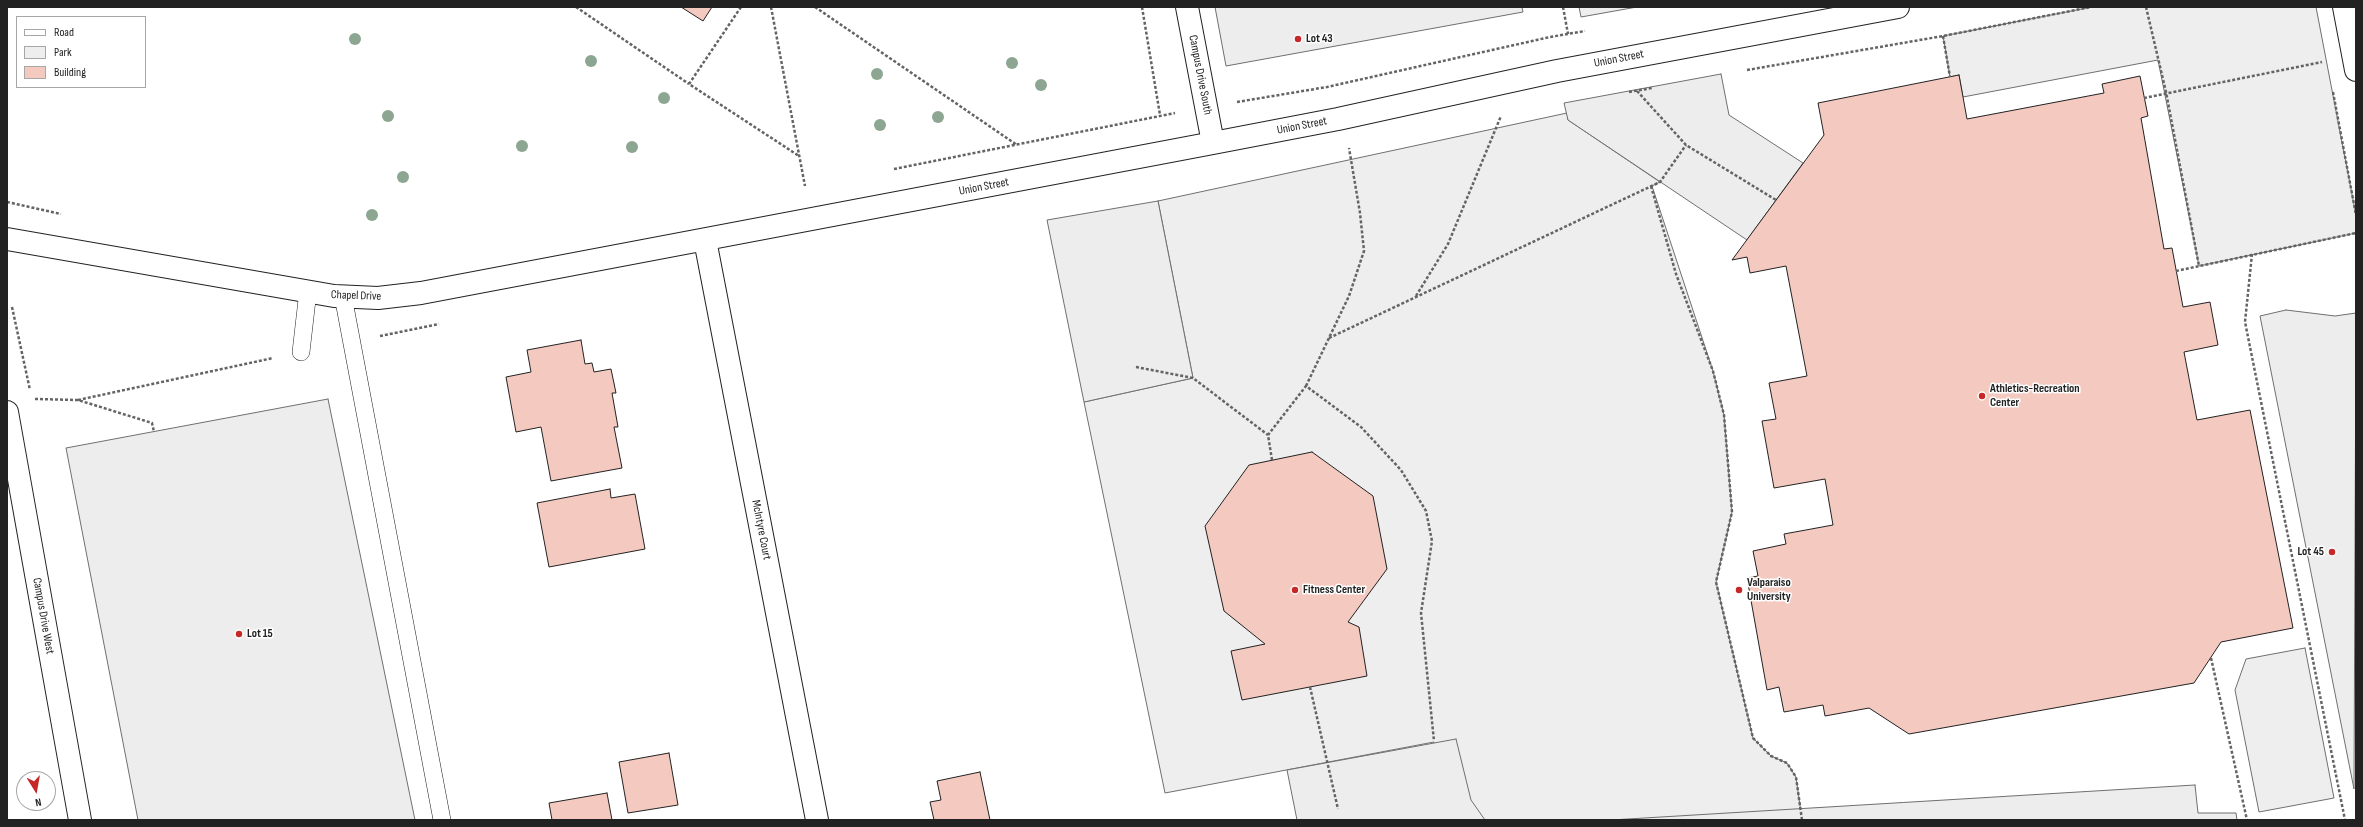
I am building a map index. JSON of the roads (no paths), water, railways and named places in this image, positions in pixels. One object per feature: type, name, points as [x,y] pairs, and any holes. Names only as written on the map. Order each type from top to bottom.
[{"type":"street","name":"Campus Drive South","points":[[1187,7],[1213,143]]},
{"type":"street","name":"Union Street","points":[[705,240],[1338,119],[1557,70],[1898,7]]},
{"type":"street","points":[[2344,7],[2356,70]]},
{"type":"street","name":"Chapel Drive","points":[[7,239],[308,291],[343,296],[378,298],[421,293],[705,240]]},
{"type":"street","name":"McIntyre Court","points":[[705,240],[817,820]]},
{"type":"street","name":"Campus Drive West","points":[[7,412],[80,820]]},
{"type":"lane","points":[[301,352],[308,291]]},
{"type":"lane","points":[[343,296],[442,820]]},
{"type":"place","name":"Lot 43","points":[[1298,39]]},
{"type":"place","name":"Athletics-Recreation Center","points":[[1982,396]]},
{"type":"place","name":"Lot 45","points":[[2332,552]]},
{"type":"place","name":"Fitness Center","points":[[1295,590]]},
{"type":"place","name":"Valparaiso University","points":[[1739,590]]},
{"type":"place","name":"Lot 15","points":[[239,634]]}]
